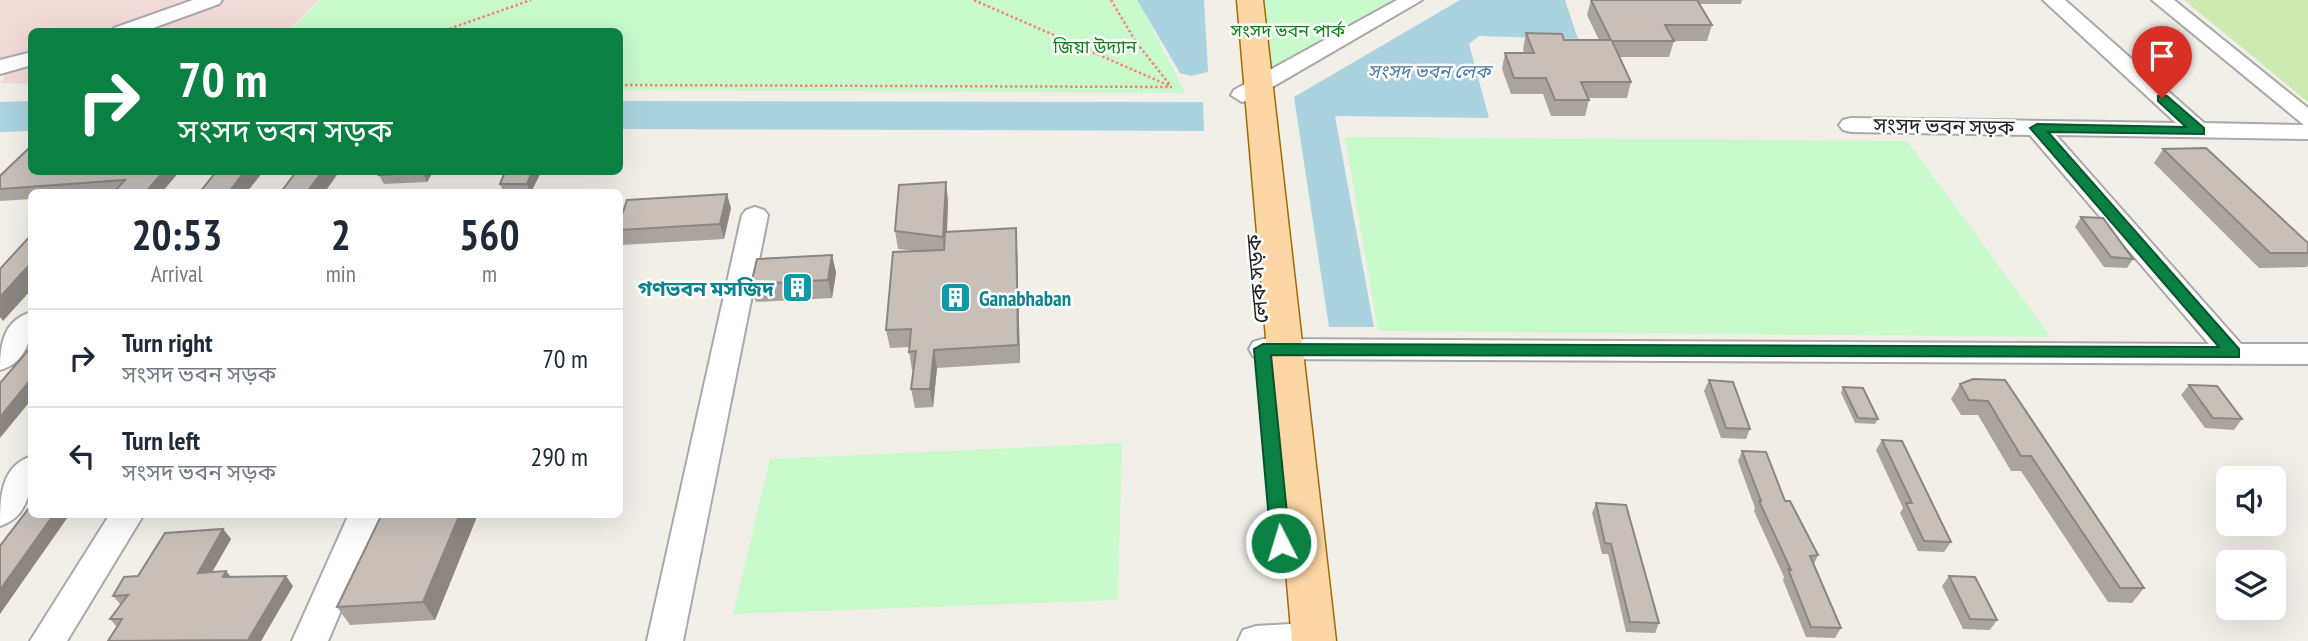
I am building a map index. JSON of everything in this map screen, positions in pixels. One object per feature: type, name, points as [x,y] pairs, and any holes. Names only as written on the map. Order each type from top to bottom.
[{"type":"main road","name":"লেক সড়ক","points":[[1233,0],[1250,90],[1274,349],[1287,641]]},
{"type":"main road","points":[[1250,0],[1250,90]]},
{"type":"lane","points":[[132,28],[212,0]]},
{"type":"lane","points":[[1250,90],[1412,0]]},
{"type":"lane","points":[[2053,0],[2199,131]]},
{"type":"lane","points":[[2162,0],[2308,119]]},
{"type":"lane","points":[[0,67],[28,59]]},
{"type":"lane","name":"সংসদ ভবন সড়ক","points":[[1851,125],[2308,132]]},
{"type":"lane","name":"সংসদ ভবন সড়ক","points":[[2037,128],[2233,353]]},
{"type":"lane","points":[[665,641],[755,215]]},
{"type":"lane","points":[[0,360],[28,326]]},
{"type":"lane","points":[[1274,349],[2308,354]]},
{"type":"lane","points":[[0,513],[28,474]]},
{"type":"lane","points":[[48,641],[125,518]]},
{"type":"lane","points":[[62,641],[139,518]]},
{"type":"lane","points":[[310,641],[364,518]]},
{"type":"path","points":[[451,28],[531,0]]},
{"type":"path","points":[[975,0],[1171,87]]},
{"type":"path","points":[[1111,0],[1136,42],[1171,87]]},
{"type":"path","points":[[623,85],[1171,87]]},
{"type":"shaded area","points":[[0,0],[319,0],[290,28],[28,28],[28,84],[0,83],[5,76],[0,72]]},
{"type":"green space","name":"জিয়া উদ্যান","points":[[320,0],[1138,0],[1185,93],[623,90],[623,28],[292,28]]},
{"type":"green space","name":"সংসদ ভবন পার্ক","points":[[1257,0],[1395,0],[1266,74]]},
{"type":"green space","points":[[2184,0],[2308,0],[2308,102]]},
{"type":"green space","points":[[1345,137],[1907,141],[2051,337],[1378,331]]},
{"type":"green space","points":[[1122,443],[1118,600],[733,614],[770,459]]},
{"type":"water","points":[[1137,0],[1204,0],[1208,72],[1191,76],[1180,73]]},
{"type":"water","name":"সংসদ ভবন লেক","points":[[1460,0],[1565,0],[1578,39],[1479,36],[1469,44],[1489,118],[1335,116],[1374,327],[1329,327],[1294,97]]},
{"type":"water","points":[[28,101],[28,131],[0,132],[0,102]]},
{"type":"water","points":[[623,101],[1203,102],[1204,131],[623,129]]},
{"type":"building","points":[[1591,0],[1697,0],[1712,25],[1665,25],[1674,41],[1612,41],[1631,82],[1581,82],[1589,100],[1555,100],[1546,78],[1514,78],[1505,53],[1534,53],[1526,33],[1562,34],[1564,40],[1611,40]]},
{"type":"building","points":[[2206,148],[2308,243],[2308,253],[2270,253],[2163,149]]},
{"type":"building","points":[[28,149],[28,175],[160,175],[149,189],[117,189],[125,180],[0,189],[0,176]]},
{"type":"building","points":[[214,175],[242,175],[231,189],[202,189]]},
{"type":"building","points":[[294,175],[320,175],[309,189],[283,189]]},
{"type":"building","points":[[504,175],[531,175],[527,184],[500,184]]},
{"type":"building","points":[[946,182],[943,237],[895,231],[899,185]]},
{"type":"building","points":[[727,194],[720,224],[623,230],[623,212],[627,200]]},
{"type":"building","points":[[2081,217],[2103,218],[2133,259],[2111,257]]},
{"type":"building","name":"Ganabhaban","points":[[1016,228],[1018,345],[934,350],[930,389],[911,389],[916,351],[909,352],[911,329],[886,330],[893,252],[944,250],[945,232]]},
{"type":"building","points":[[28,238],[28,266],[0,297],[0,269]]},
{"type":"building","points":[[832,255],[828,280],[751,284],[757,259]]},
{"type":"building","points":[[28,351],[28,383],[0,417],[0,383]]},
{"type":"building","points":[[1973,379],[2005,380],[2144,588],[2120,588],[2031,456],[2021,456],[1988,401],[1969,400],[1960,384]]},
{"type":"building","points":[[1709,380],[1733,382],[1750,429],[1726,428]]},
{"type":"building","points":[[2189,385],[2217,386],[2242,419],[2213,418]]},
{"type":"building","points":[[1843,387],[1863,388],[1878,419],[1858,418]]},
{"type":"building","points":[[1882,440],[1902,441],[1951,542],[1924,541],[1906,503],[1912,503]]},
{"type":"building","points":[[1742,451],[1766,452],[1785,501],[1790,501],[1818,555],[1810,556],[1841,628],[1811,627],[1788,569],[1791,570],[1759,501]]},
{"type":"building","points":[[1596,503],[1626,505],[1659,623],[1630,622],[1611,544],[1605,543]]},
{"type":"building","points":[[28,509],[28,518],[51,518],[0,590],[0,546]]},
{"type":"building","points":[[380,518],[458,518],[423,602],[337,607]]},
{"type":"building","points":[[223,529],[198,573],[226,571],[223,577],[286,576],[248,640],[108,641],[122,619],[110,619],[128,595],[113,596],[124,577],[138,576],[165,533]]},
{"type":"building","points":[[1949,576],[1975,577],[1997,620],[1970,619]]},
{"type":"place","name":"গণভবন মসজিদ","points":[[797,288]]},
{"type":"place","name":"Ganabhaban","points":[[956,298]]},
{"type":"route","points":[[1281,543],[1263,349],[2233,353],[2037,128],[2199,131],[2162,98]]}]
